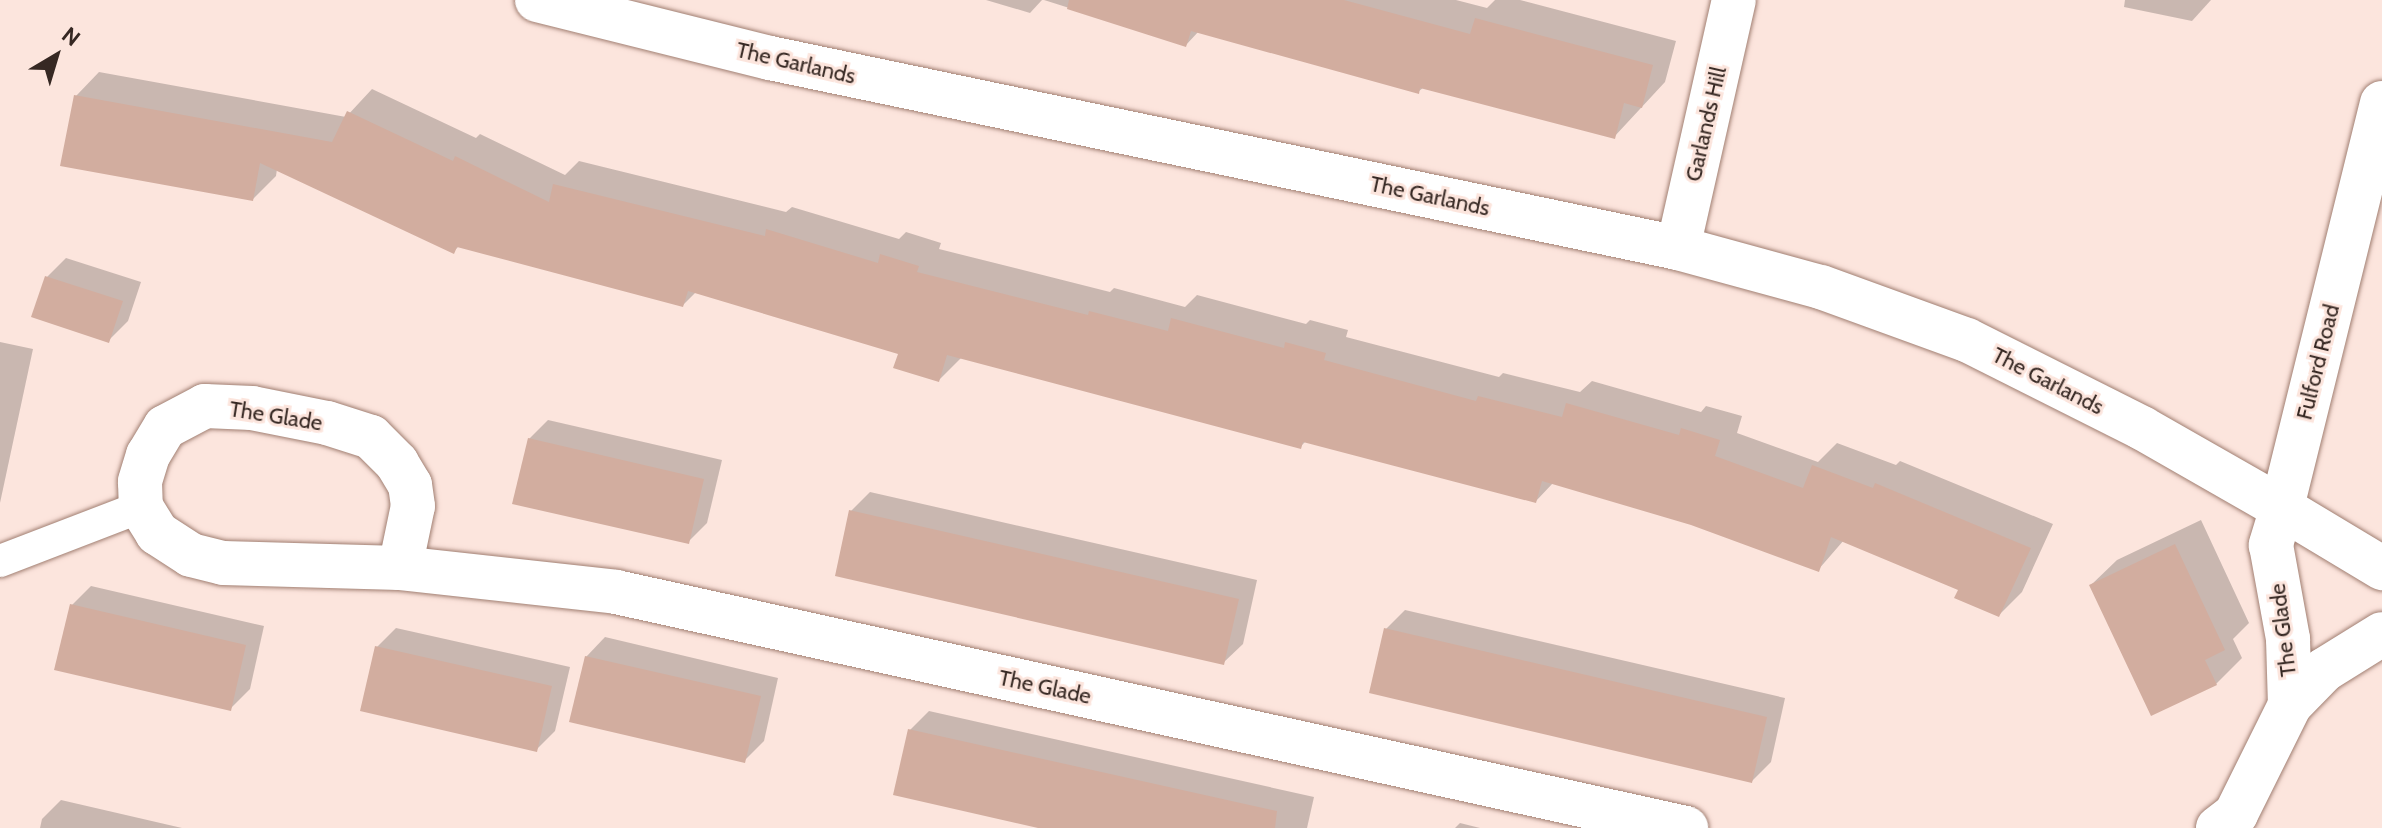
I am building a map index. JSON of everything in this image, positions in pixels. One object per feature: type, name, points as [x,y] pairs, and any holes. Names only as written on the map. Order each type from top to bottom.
[{"type":"street","name":"The Garlands","points":[[537,0],[770,58],[1678,248],[1821,287],[1967,340],[2142,428],[2282,508]]},
{"type":"street","name":"Garlands Hill","points":[[1678,248],[1734,0]]},
{"type":"street","name":"Fulford Road","points":[[2282,508],[2382,103]]},
{"type":"street","name":"The Glade","points":[[400,568],[413,506],[410,485],[397,463],[371,437],[327,423],[252,408],[205,406],[165,427],[148,455],[140,482],[141,507],[157,533],[191,555],[223,563],[400,568],[616,592],[1686,828]]},
{"type":"street","points":[[2282,508],[2382,568]]},
{"type":"street","name":"The Glade","points":[[2218,828],[2236,814],[2290,705],[2288,639],[2271,545],[2282,508]]},
{"type":"street","points":[[2290,705],[2324,670],[2382,634]]},
{"type":"lane","points":[[0,561],[141,507]]},
{"type":"building","points":[[1069,0],[1344,0],[1470,34],[1475,18],[1653,65],[1642,108],[1624,103],[1615,139],[1420,88],[1419,94],[1191,31],[1186,47],[1067,9]]},
{"type":"building","points":[[74,95],[332,142],[347,111],[453,161],[455,156],[549,202],[553,184],[765,236],[766,229],[878,263],[880,254],[919,266],[917,272],[1088,315],[1089,311],[1168,331],[1171,318],[1284,348],[1285,342],[1326,353],[1324,360],[1476,401],[1478,396],[1562,417],[1566,403],[1679,435],[1681,428],[1720,440],[1715,456],[1803,488],[1812,465],[1873,488],[1875,483],[2031,548],[1999,617],[1954,598],[1958,590],[1831,537],[1819,572],[1691,525],[1542,481],[1536,503],[1303,442],[1301,449],[947,355],[939,382],[893,368],[898,354],[688,291],[683,307],[457,247],[454,254],[260,163],[253,201],[60,166]]},
{"type":"building","points":[[45,276],[123,301],[109,343],[31,317]]},
{"type":"building","points":[[528,438],[704,479],[689,544],[512,504]]},
{"type":"building","points":[[849,510],[1239,599],[1224,665],[835,576]]},
{"type":"building","points":[[2175,544],[2225,650],[2205,660],[2217,685],[2151,716],[2089,585]]},
{"type":"building","points":[[70,604],[246,645],[231,711],[54,670]]},
{"type":"building","points":[[1384,628],[1767,717],[1752,783],[1369,693]]},
{"type":"building","points":[[375,646],[552,686],[537,752],[360,711]]},
{"type":"building","points":[[585,656],[761,696],[745,763],[569,722]]},
{"type":"building","points":[[908,729],[1277,811],[1275,828],[1038,828],[893,795]]}]
